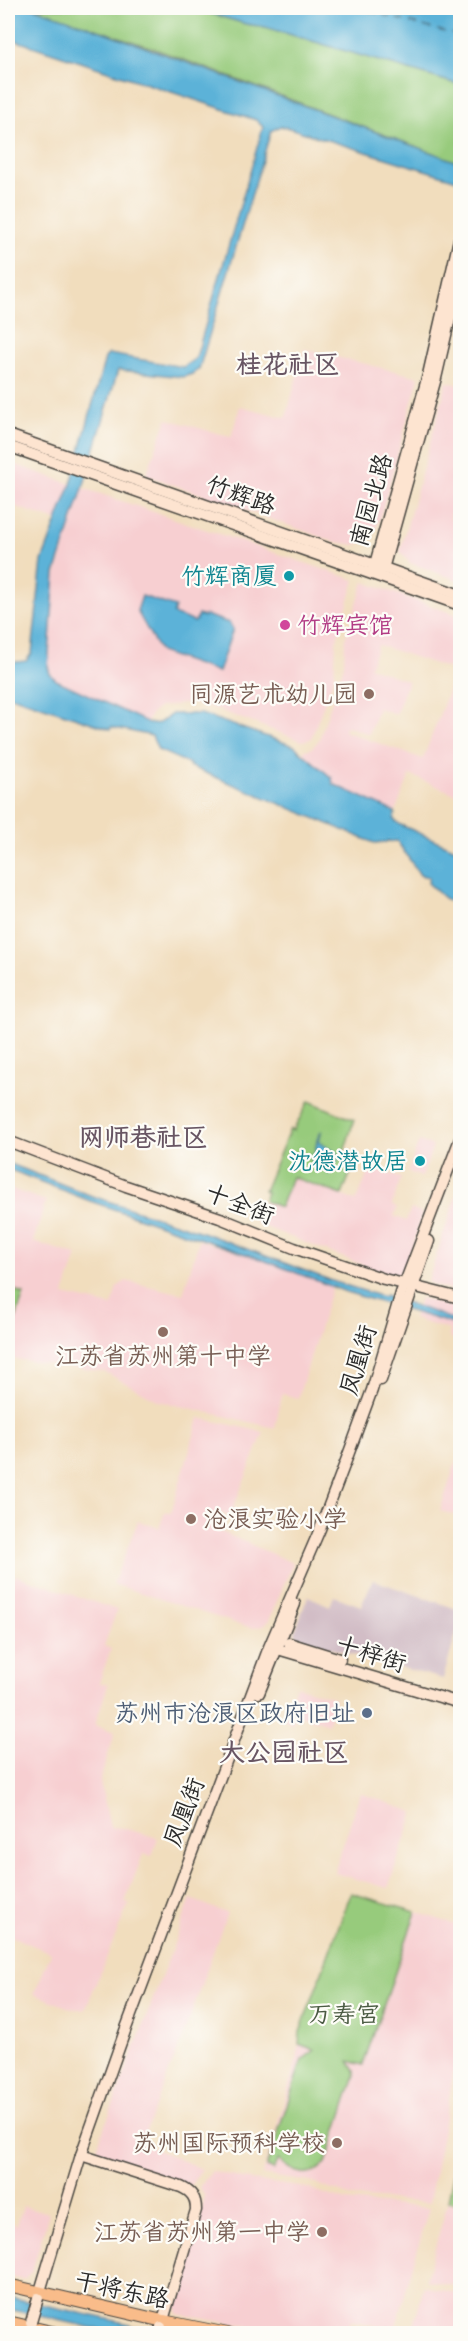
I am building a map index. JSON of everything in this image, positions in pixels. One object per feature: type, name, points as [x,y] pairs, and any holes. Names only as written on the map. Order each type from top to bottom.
[{"type":"main road","name":"南园北路","points":[[376,570],[428,375],[460,234]]},
{"type":"main road","name":"南园北路","points":[[376,570],[436,378],[460,275]]},
{"type":"main road","name":"竹辉路","points":[[8,435],[68,461]]},
{"type":"main road","name":"竹辉路","points":[[8,446],[101,472],[376,570],[460,604]]},
{"type":"main road","name":"竹辉路","points":[[376,570],[460,595]]},
{"type":"main road","points":[[407,1290],[460,1139]]},
{"type":"main road","name":"十全街","points":[[8,1141],[126,1186],[220,1218],[407,1290],[460,1298]]},
{"type":"main road","points":[[407,1290],[460,1154]]},
{"type":"main road","name":"凤凰街","points":[[29,2327],[84,2156],[274,1644],[346,1477],[407,1290]]},
{"type":"main road","name":"十梓街","points":[[274,1644],[460,1696]]},
{"type":"main road","name":"十梓街","points":[[274,1644],[460,1703]]},
{"type":"main road","points":[[84,2156],[181,2187],[191,2193],[194,2198],[196,2210],[161,2327]]},
{"type":"main road","name":"干将东路","points":[[8,2285],[161,2327],[228,2334]]},
{"type":"main road","points":[[8,2322],[60,2334]]},
{"type":"shaded area","points":[[304,349],[419,377],[380,518],[375,531],[366,541],[355,545],[335,542],[146,475],[167,419],[231,437],[240,406],[286,418]]},
{"type":"shaded area","points":[[447,382],[460,385],[460,479],[450,519],[460,522],[460,581],[410,563],[400,551]]},
{"type":"shaded area","points":[[8,462],[71,484],[57,521],[8,504]]},
{"type":"shaded area","points":[[83,488],[355,580],[336,642],[334,677],[311,739],[302,741],[208,706],[190,703],[160,707],[152,713],[146,723],[53,678],[48,667],[53,584]]},
{"type":"shaded area","points":[[364,582],[460,616],[460,640],[450,669],[378,645],[370,667],[408,681],[396,714],[378,708],[369,734],[346,726],[344,731],[423,759],[460,660],[460,796],[410,775],[395,812],[333,784],[332,778],[302,751],[312,748],[319,740],[344,665],[345,639]]},
{"type":"shaded area","name":"沈德潜故居","points":[[419,1141],[433,1146],[422,1177],[408,1172]]},
{"type":"shaded area","points":[[371,1167],[401,1178],[392,1205],[397,1208],[394,1216],[406,1221],[411,1209],[423,1214],[404,1273],[393,1277],[255,1223],[264,1201],[280,1207],[292,1177],[356,1201]]},
{"type":"shaded area","points":[[460,1184],[460,1293],[433,1285],[428,1281]]},
{"type":"shaded area","name":"江苏省苏州第十中学","points":[[8,1188],[46,1201],[33,1242],[77,1255],[64,1295],[112,1306],[117,1287],[126,1281],[183,1294],[199,1240],[266,1261],[332,1287],[298,1398],[282,1394],[275,1428],[159,1401],[105,1372],[8,1358]]},
{"type":"shaded area","points":[[420,1298],[460,1309],[460,1341],[449,1337],[450,1330],[413,1319]]},
{"type":"shaded area","name":"沧浪实验小学","points":[[199,1418],[264,1432],[230,1516],[222,1513],[215,1529],[293,1563],[269,1620],[263,1626],[253,1628],[113,1584],[138,1521],[159,1528],[165,1512],[171,1513]]},
{"type":"shaded area","points":[[460,1449],[460,1516],[440,1511]]},
{"type":"shaded area","points":[[15,1575],[117,1610],[104,1646],[111,1649],[99,1683],[108,1685],[95,1725],[115,1732],[100,1781],[110,1827],[123,1828],[158,1838],[152,1856],[143,1854],[125,1902],[129,1903],[85,2010],[67,2007],[34,1994],[51,1953],[8,1935],[8,1614],[13,1599],[8,1597],[8,1593]]},
{"type":"shaded area","points":[[373,1580],[460,1610],[460,1620],[443,1679],[304,1641],[297,1636],[295,1631],[308,1596],[330,1606],[334,1596],[361,1606]]},
{"type":"shaded area","points":[[296,1686],[335,1698],[328,1724],[297,1714],[292,1723],[283,1719]]},
{"type":"shaded area","points":[[360,1793],[414,1812],[388,1888],[334,1873]]},
{"type":"shaded area","points":[[191,1899],[227,1913],[186,2029],[141,2143],[202,2169],[190,2186],[104,2159],[97,2152],[97,2147]]},
{"type":"shaded area","points":[[416,1912],[460,1926],[460,2039],[429,2203],[352,2197],[310,2182],[262,2175],[297,2059],[299,2044],[363,2065]]},
{"type":"shaded area","name":"江苏省苏州第一中学","points":[[212,2171],[243,2179],[307,2188],[347,2201],[429,2208],[395,2330],[350,2320],[346,2333],[285,2333],[178,2314],[176,2307],[204,2200],[199,2187]]},
{"type":"shaded area","points":[[448,2201],[460,2204],[460,2287],[426,2280]]},
{"type":"shaded area","points":[[23,2206],[49,2213],[32,2271],[25,2279],[19,2279],[8,2276],[8,2222],[17,2225]]},
{"type":"shaded area","points":[[424,2286],[460,2294],[460,2333],[412,2333]]},
{"type":"green space","points":[[34,8],[192,8],[246,24],[265,27],[460,85],[460,163],[155,49]]},
{"type":"green space","points":[[309,1101],[354,1120],[342,1159],[353,1166],[342,1195],[292,1177],[280,1207],[264,1201],[267,1192],[264,1191],[290,1129],[293,1131]]},
{"type":"green space","points":[[8,1288],[24,1294],[8,1342]]},
{"type":"green space","name":"万寿宫","points":[[351,1893],[416,1912],[363,2065],[349,2061],[355,2075],[326,2163],[314,2172],[301,2173],[289,2168],[278,2159],[273,2170],[266,2167],[302,2060],[315,2050],[299,2044],[300,2032]]},
{"type":"green space","points":[[460,2142],[460,2204],[448,2201]]},
{"type":"water","points":[[8,8],[34,8],[79,23],[460,163],[460,181],[289,128],[280,126],[271,131],[199,369],[183,377],[118,370],[55,574],[48,667],[50,674],[56,680],[151,724],[159,723],[172,714],[201,714],[294,746],[332,778],[333,784],[395,812],[394,820],[401,825],[460,851],[460,914],[457,905],[444,898],[428,883],[429,877],[420,875],[397,841],[374,843],[189,766],[190,764],[158,750],[152,736],[111,727],[110,729],[8,695],[8,663],[26,661],[32,653],[42,561],[71,484],[105,358],[109,354],[183,367],[196,358],[263,127],[256,120],[8,38]]},
{"type":"water","points":[[192,8],[460,8],[460,85],[265,27],[246,24]]},
{"type":"water","points":[[142,596],[175,607],[173,614],[195,622],[198,615],[204,617],[205,615],[229,623],[233,629],[218,672],[160,652],[137,611]]},
{"type":"water","points":[[321,1132],[319,1142],[340,1155],[337,1157],[337,1162],[332,1165],[334,1169],[329,1174],[326,1169],[328,1165],[324,1167],[311,1160]]},
{"type":"water","points":[[8,1163],[92,1196],[202,1232],[335,1282],[383,1297],[386,1295],[460,1322],[460,1326],[346,1292],[266,1261],[90,1201],[8,1169]]},
{"type":"water","points":[[8,2297],[162,2333],[116,2333],[8,2309]]},
{"type":"ferry route","points":[[356,8],[460,36]]},
{"type":"place","name":"竹辉商厦","points":[[289,576]]},
{"type":"place","name":"竹辉宾馆","points":[[285,625]]},
{"type":"place","name":"同源艺术幼儿园","points":[[369,694]]},
{"type":"place","name":"沈德潜故居","points":[[420,1161]]},
{"type":"place","name":"江苏省苏州第十中学","points":[[163,1332]]},
{"type":"place","name":"沧浪实验小学","points":[[191,1519]]},
{"type":"place","name":"苏州市沧浪区政府旧址","points":[[367,1713]]},
{"type":"place","name":"苏州国际预科学校","points":[[337,2143]]},
{"type":"place","name":"江苏省苏州第一中学","points":[[322,2232]]},
{"type":"district","name":"桂花社区","points":[[288,364]]},
{"type":"district","name":"网师巷社区","points":[[143,1137]]},
{"type":"district","name":"大公园社区","points":[[284,1752]]}]
